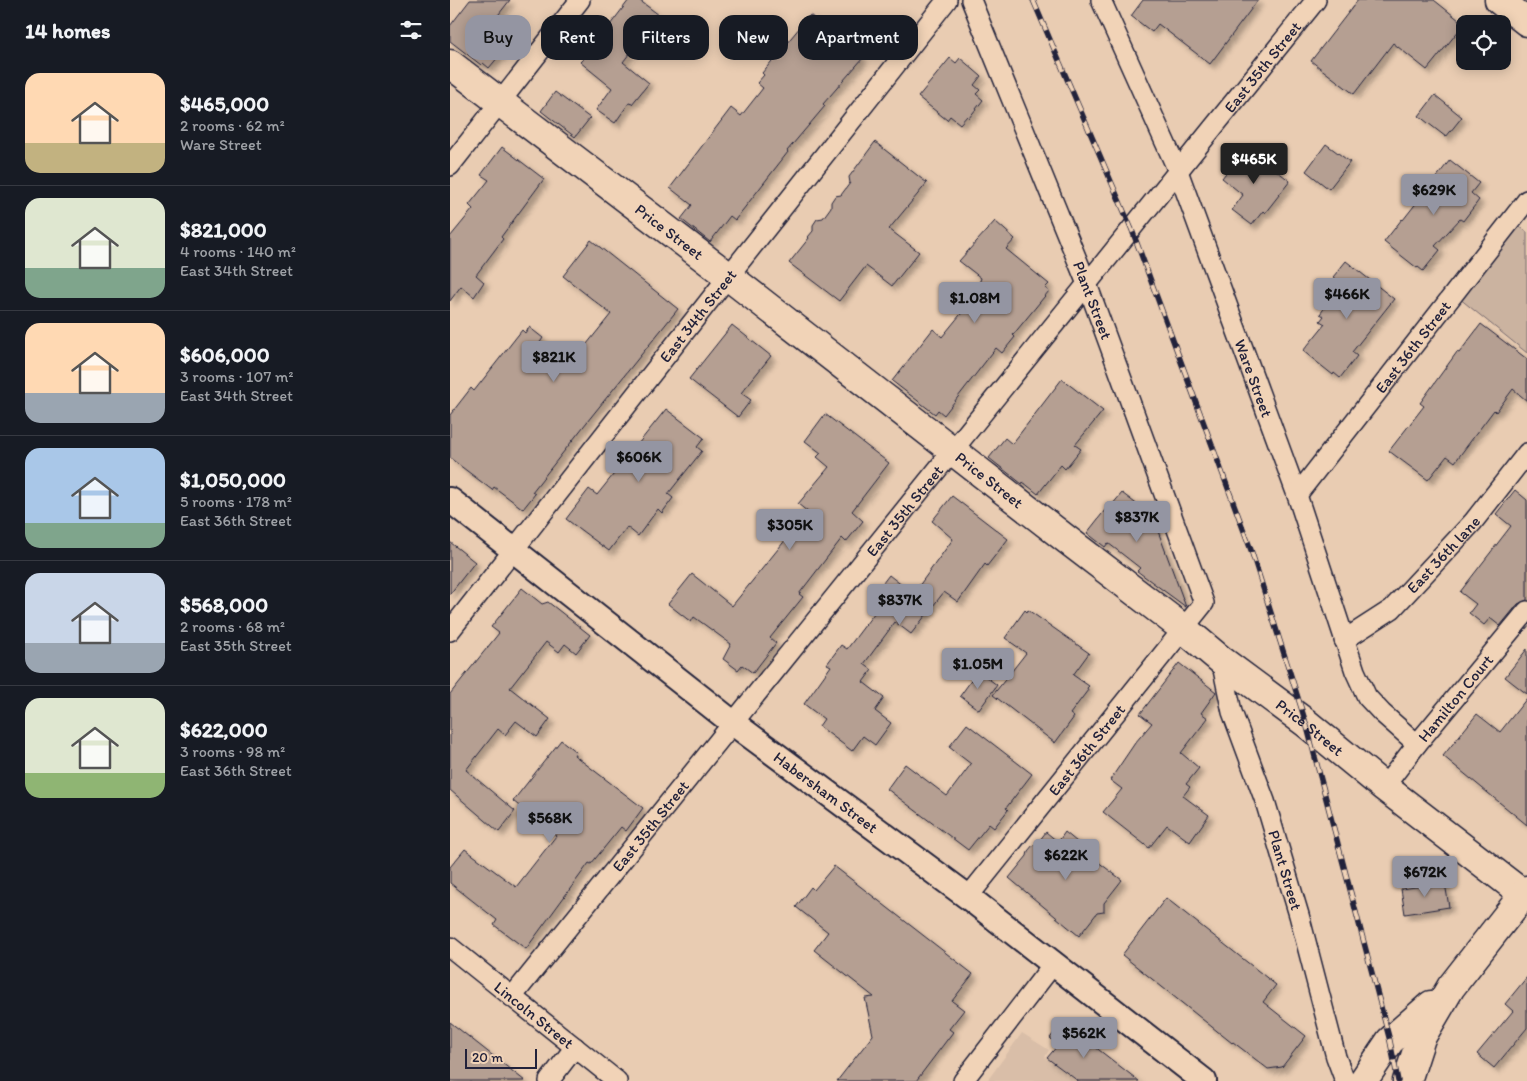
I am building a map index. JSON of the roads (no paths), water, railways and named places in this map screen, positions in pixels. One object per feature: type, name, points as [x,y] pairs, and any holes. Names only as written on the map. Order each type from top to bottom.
[{"type":"main road","points":[[1499,0],[1527,22]]},
{"type":"main road","name":"Price Street","points":[[450,64],[1184,628],[1221,660],[1306,723],[1384,787],[1526,894]]},
{"type":"main road","points":[[1407,1081],[1421,1038],[1452,987],[1526,894]]},
{"type":"main road","points":[[1363,1081],[1390,1041],[1452,987]]},
{"type":"street","points":[[450,166],[580,0]]},
{"type":"street","name":"East 34th Street","points":[[450,631],[947,0]]},
{"type":"street","name":"Plant Street","points":[[971,0],[1087,284],[1204,603]]},
{"type":"street","name":"Ware Street","points":[[1101,0],[1178,171],[1298,495],[1354,671],[1367,697],[1417,744]]},
{"type":"street","name":"East 35th Street","points":[[512,997],[1316,0]]},
{"type":"street","name":"East 36th Street","points":[[1298,495],[1527,200]]},
{"type":"street","name":"East 36th lane","points":[[1344,640],[1392,609],[1473,522],[1527,453]]},
{"type":"street","name":"Habersham Street","points":[[450,500],[733,723],[968,896],[1204,1081]]},
{"type":"street","name":"East 36th Street","points":[[968,896],[1204,603]]},
{"type":"street","name":"Hamilton Court","points":[[1384,787],[1417,744],[1527,611]]},
{"type":"street","name":"Plant Street","points":[[1221,660],[1232,712],[1265,801],[1299,915],[1336,1057],[1345,1081]]},
{"type":"street","name":"Lincoln Street","points":[[450,947],[617,1081]]},
{"type":"street","points":[[963,1081],[1054,963]]},
{"type":"street","points":[[549,1081],[575,1047]]},
{"type":"railway","points":[[1033,0],[1132,230],[1251,550],[1306,723],[1390,1041],[1398,1081]]}]
